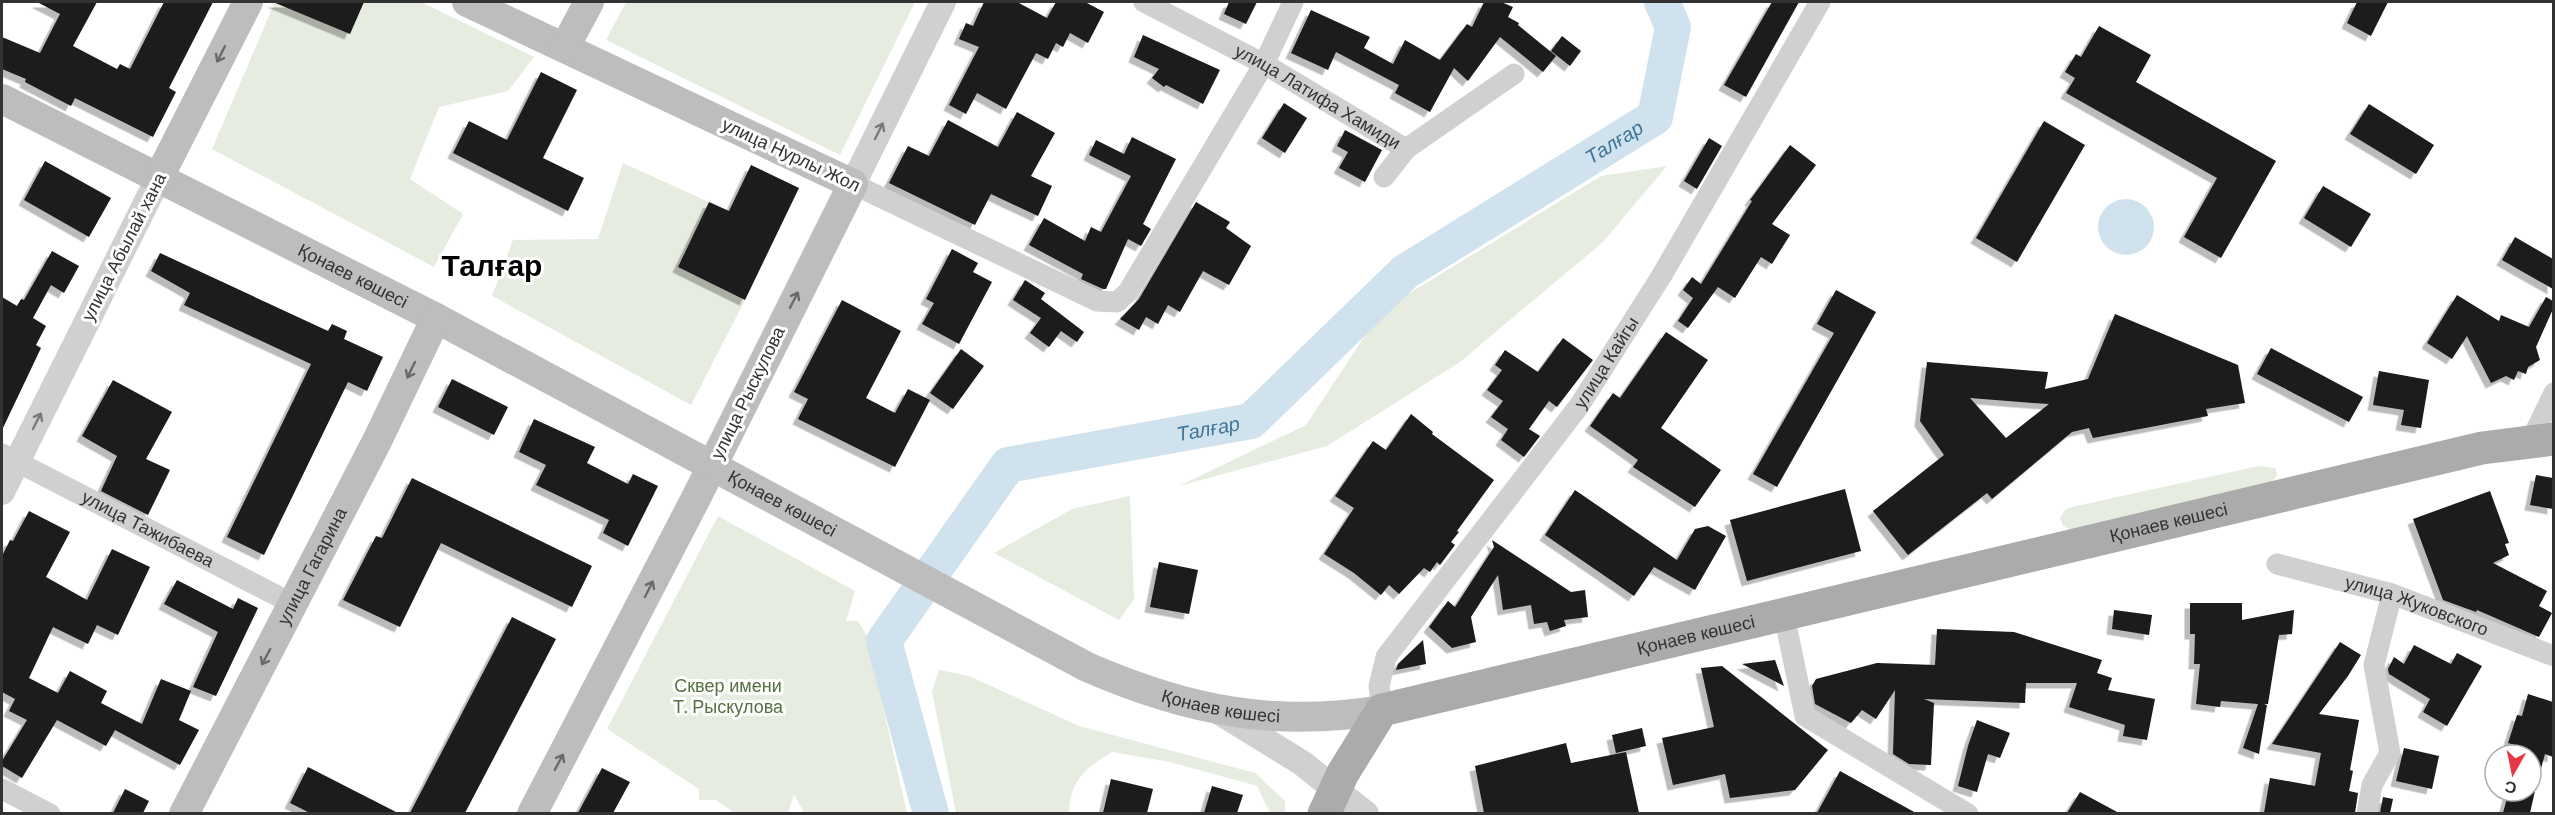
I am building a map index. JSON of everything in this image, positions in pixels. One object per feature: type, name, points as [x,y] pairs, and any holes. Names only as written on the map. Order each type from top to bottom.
[{"type":"main road","name":"улица Абылай хана","points":[[159,177],[248,2]]},
{"type":"main road","name":"улица Нурлы Жол","points":[[466,2],[853,184]]},
{"type":"main road","points":[[565,48],[589,2]]},
{"type":"main road","name":"Қонаев көшесі","points":[[2,99],[436,318],[1087,667],[1167,698],[1215,709],[1300,718],[1350,715],[1382,710],[2482,448],[2542,440]]},
{"type":"main road","name":"улица Рыскулова","points":[[532,813],[712,465],[853,184]]},
{"type":"main road","name":"улица Гагарина","points":[[184,813],[377,441],[436,318]]},
{"type":"main road","points":[[1330,801],[1382,710]]},
{"type":"street","name":"улица Рыскулова","points":[[853,184],[943,2]]},
{"type":"street","name":"улица Латифа Хамиди","points":[[1144,2],[1264,64],[1406,149],[1514,74]]},
{"type":"street","points":[[1264,64],[1293,2]]},
{"type":"street","name":"улица Кайгы","points":[[1382,710],[1379,686],[1386,657],[1579,406],[1662,275],[1820,2]]},
{"type":"street","name":"улица Нурлы Жол","points":[[853,184],[1097,301],[1117,302],[1128,292],[1264,64]]},
{"type":"street","points":[[1384,177],[1406,149]]},
{"type":"street","name":"улица Абылай хана","points":[[2,492],[9,457],[159,177]]},
{"type":"street","points":[[2542,440],[2553,393]]},
{"type":"street","name":"улица Тажибаева","points":[[9,457],[293,604]]},
{"type":"street","name":"улица Жуковского","points":[[2277,564],[2392,594],[2553,656]]},
{"type":"street","points":[[2367,813],[2372,785],[2390,753],[2374,665],[2392,594]]},
{"type":"street","points":[[1784,615],[1805,716],[1968,813]]},
{"type":"street","points":[[1215,709],[1302,763],[1330,801],[1366,813]]},
{"type":"street","points":[[2,789],[50,813]]},
{"type":"green space","points":[[275,2],[421,2],[534,57],[508,91],[439,107],[410,179],[463,214],[434,267],[212,149]]},
{"type":"green space","points":[[626,2],[915,2],[840,155],[606,40]]},
{"type":"green space","points":[[623,163],[709,202],[678,267],[745,300],[691,405],[492,296],[513,240],[598,239]]},
{"type":"green space","points":[[1667,166],[1603,242],[1460,362],[1327,446],[1179,486],[1306,425],[1382,310],[1601,176]]},
{"type":"green space","points":[[2259,466],[2275,468],[2277,475],[2271,483],[2071,530],[2063,526],[2060,518],[2065,510],[2072,507]]},
{"type":"green space","points":[[1130,496],[1134,599],[1119,620],[994,553],[1072,509]]},
{"type":"green space","name":"Сквер имени Т. Рыскулова","points":[[718,516],[855,591],[846,621],[858,621],[867,636],[907,813],[804,813],[794,794],[788,813],[735,813],[716,800],[699,800],[699,789],[607,729]]},
{"type":"green space","points":[[939,670],[969,676],[1079,726],[1255,773],[1285,801],[1285,813],[1270,813],[1257,786],[1170,762],[1112,752],[1081,776],[1072,792],[1069,813],[956,813],[932,691]]},
{"type":"water","points":[[2126,199],[2141,204],[2149,212],[2154,227],[2149,242],[2141,250],[2126,255],[2111,250],[2103,242],[2098,227],[2103,212],[2111,204]]},
{"type":"building","points":[[37,2],[97,2],[73,46],[117,69],[120,64],[130,69],[164,2],[213,2],[169,88],[176,92],[153,137],[75,98],[71,106],[25,82],[26,79],[2,69],[2,37],[40,53],[60,14]]},
{"type":"building","points":[[273,2],[364,2],[350,34]]},
{"type":"building","points":[[984,2],[1017,2],[1047,18],[1056,2],[1085,2],[1104,12],[1088,43],[1070,33],[1063,47],[1056,43],[1048,59],[1036,53],[1006,109],[977,93],[966,114],[949,105],[979,47],[959,39],[966,23],[973,26]]},
{"type":"building","points":[[1229,2],[1257,2],[1246,24],[1224,14]]},
{"type":"building","points":[[1484,2],[1501,2],[1513,7],[1508,17],[1519,23],[1518,25],[1556,56],[1543,72],[1500,37],[1468,81],[1454,68],[1430,112],[1395,93],[1399,85],[1336,52],[1328,70],[1291,53],[1311,10],[1370,37],[1364,48],[1393,64],[1405,40],[1440,60],[1467,24],[1472,27]]},
{"type":"building","points":[[1772,2],[1799,2],[1746,97],[1724,85]]},
{"type":"building","points":[[2357,2],[2388,2],[2371,36],[2347,23]]},
{"type":"building","points":[[2099,26],[2151,55],[2136,82],[2276,161],[2221,258],[2184,237],[2217,178],[2066,93],[2075,78],[2065,72],[2076,54],[2081,57]]},
{"type":"building","points":[[1143,35],[1220,70],[1203,104],[1166,85],[1164,87],[1152,78],[1159,69],[1134,57]]},
{"type":"building","points":[[1562,36],[1581,51],[1570,66],[1551,51]]},
{"type":"building","points":[[541,72],[577,90],[543,158],[584,178],[568,211],[453,153],[469,121],[507,140]]},
{"type":"building","points":[[1284,103],[1307,118],[1285,153],[1262,138]]},
{"type":"building","points":[[2369,104],[2434,145],[2416,174],[2350,134]]},
{"type":"building","points":[[1017,112],[1055,133],[1031,176],[1052,186],[1038,216],[991,194],[975,225],[889,183],[908,146],[929,156],[948,120],[998,147]]},
{"type":"building","points":[[2044,121],[2085,145],[2017,262],[1976,238]]},
{"type":"building","points":[[1345,130],[1382,150],[1365,182],[1339,168],[1348,152],[1337,146]]},
{"type":"building","points":[[1132,137],[1176,159],[1143,224],[1151,229],[1141,246],[1128,239],[1106,289],[1103,289],[1081,279],[1083,274],[1029,245],[1044,218],[1085,241],[1091,227],[1101,232],[1131,176],[1089,155],[1096,140],[1124,154]]},
{"type":"building","points":[[1709,138],[1722,146],[1697,189],[1684,181]]},
{"type":"building","points":[[1790,145],[1816,165],[1772,224],[1790,235],[1772,264],[1761,257],[1735,298],[1718,287],[1688,328],[1678,321],[1693,298],[1683,290],[1692,277],[1701,284],[1752,201],[1750,200]]},
{"type":"building","points":[[45,161],[111,198],[89,237],[24,200]]},
{"type":"building","points":[[751,165],[799,188],[745,300],[678,267],[709,202],[729,211]]},
{"type":"building","points":[[2323,186],[2371,214],[2351,247],[2304,218]]},
{"type":"building","points":[[1196,202],[1230,222],[1226,228],[1251,246],[1229,285],[1203,271],[1180,312],[1168,305],[1158,324],[1146,317],[1139,330],[1120,319],[1139,299]]},
{"type":"building","points":[[2515,237],[2553,259],[2553,289],[2502,260]]},
{"type":"building","points":[[952,249],[978,263],[973,272],[992,282],[959,344],[922,324],[934,303],[926,299]]},
{"type":"building","points":[[52,251],[79,266],[64,293],[51,285],[33,318],[46,326],[36,345],[41,348],[2,430],[2,297],[17,306],[21,299],[24,300]]},
{"type":"building","points":[[160,253],[328,331],[332,324],[347,331],[344,339],[383,357],[367,391],[348,382],[264,555],[227,537],[311,364],[184,305],[190,293],[151,271]]},
{"type":"building","points":[[1025,280],[1045,293],[1041,299],[1084,332],[1077,342],[1061,331],[1049,347],[1030,333],[1041,318],[1013,300]]},
{"type":"building","points":[[1836,290],[1876,312],[1777,487],[1753,474],[1834,333],[1817,324]]},
{"type":"building","points":[[2457,295],[2499,321],[2501,315],[2529,327],[2546,297],[2553,301],[2553,309],[2536,347],[2540,360],[2528,367],[2526,374],[2518,371],[2514,380],[2506,376],[2491,383],[2467,336],[2452,359],[2427,343]]},
{"type":"building","points":[[842,300],[901,331],[866,398],[895,413],[908,389],[930,400],[895,467],[798,419],[808,399],[794,392]]},
{"type":"building","points":[[2115,314],[2238,365],[2245,403],[2206,409],[2208,416],[2093,438],[2089,428],[2072,432],[1992,499],[1987,493],[1908,555],[1873,511],[1944,455],[1920,421],[1927,362],[2048,372],[2045,389],[2088,379]],"holes":[[[1970,398],[2049,404],[2006,438]]]},
{"type":"building","points":[[1666,332],[1708,360],[1661,428],[1721,470],[1695,507],[1633,467],[1638,460],[1590,426],[1613,393],[1620,398]]},
{"type":"building","points":[[1563,338],[1593,360],[1557,407],[1549,401],[1529,429],[1540,436],[1524,457],[1501,440],[1508,429],[1491,417],[1503,401],[1487,390],[1502,370],[1495,365],[1505,350],[1538,372]]},
{"type":"building","points":[[2271,348],[2363,397],[2349,422],[2257,374]]},
{"type":"building","points":[[961,349],[984,366],[953,409],[930,393]]},
{"type":"building","points":[[2379,371],[2429,380],[2421,428],[2401,425],[2404,410],[2373,405]]},
{"type":"building","points":[[452,379],[508,407],[494,435],[438,407]]},
{"type":"building","points":[[113,380],[172,412],[146,459],[170,470],[148,515],[101,491],[117,456],[82,436]]},
{"type":"building","points":[[1411,414],[1433,432],[1432,434],[1494,480],[1457,531],[1459,532],[1451,542],[1455,545],[1440,565],[1437,562],[1430,572],[1424,568],[1399,594],[1389,585],[1381,595],[1354,573],[1324,554],[1354,508],[1335,496],[1373,441],[1386,450]]},
{"type":"building","points":[[534,419],[595,447],[587,463],[628,484],[633,474],[658,486],[628,546],[603,533],[609,520],[536,485],[546,465],[519,452]]},
{"type":"building","points":[[2536,475],[2553,478],[2553,509],[2530,505]]},
{"type":"building","points":[[412,478],[592,566],[572,607],[441,543],[400,627],[343,600],[376,536],[382,538]]},
{"type":"building","points":[[1845,489],[1861,551],[1747,581],[1730,520]]},
{"type":"building","points":[[1575,490],[1677,560],[1695,529],[1708,526],[1726,536],[1695,590],[1654,567],[1634,596],[1545,535]]},
{"type":"building","points":[[2490,491],[2509,543],[2505,544],[2509,555],[2493,563],[2547,591],[2539,606],[2552,613],[2539,637],[2477,610],[2476,612],[2443,600],[2413,519]]},
{"type":"building","points":[[29,511],[70,532],[46,577],[87,600],[112,549],[150,567],[118,635],[97,625],[88,644],[53,627],[29,678],[58,693],[70,671],[107,691],[101,703],[142,724],[161,679],[191,691],[179,720],[199,730],[180,765],[115,730],[106,746],[57,720],[22,778],[2,766],[2,761],[27,720],[9,711],[15,699],[2,692],[2,556]]},
{"type":"building","points":[[1492,540],[1571,592],[1585,590],[1588,617],[1564,620],[1566,626],[1550,631],[1547,622],[1534,624],[1531,605],[1503,610],[1498,575],[1471,617],[1476,642],[1452,648],[1429,627],[1448,601],[1455,607],[1494,547]]},
{"type":"building","points":[[1159,562],[1198,570],[1189,614],[1150,607]]},
{"type":"building","points":[[177,580],[233,609],[238,598],[258,608],[216,696],[193,687],[218,632],[164,604]]},
{"type":"building","points":[[2190,603],[2242,603],[2242,620],[2294,610],[2292,634],[2279,635],[2268,704],[2264,704],[2267,705],[2259,754],[2243,748],[2258,704],[2221,701],[2220,707],[2196,704],[2200,664],[2194,664],[2195,634],[2190,634]]},
{"type":"building","points":[[2114,610],[2152,615],[2149,635],[2112,629]]},
{"type":"building","points":[[512,617],[556,639],[465,813],[410,813]]},
{"type":"building","points":[[1937,629],[2014,632],[2102,660],[2097,673],[2112,678],[2108,690],[2155,699],[2147,740],[2123,736],[2125,725],[2069,707],[2077,683],[2026,683],[2025,703],[1924,699],[1934,703],[1931,765],[1909,764],[1893,754],[1895,690],[1876,719],[1862,710],[1851,723],[1815,704],[1812,686],[1816,679],[1877,663],[1935,665]]},
{"type":"building","points":[[1423,640],[1426,664],[1396,670],[1398,664]]},
{"type":"building","points":[[2340,642],[2361,655],[2319,714],[2359,720],[2350,770],[2353,771],[2349,791],[2358,793],[2355,813],[2264,813],[2270,778],[2315,786],[2321,753],[2272,744]]},
{"type":"building","points":[[2414,645],[2451,664],[2457,653],[2482,666],[2447,726],[2423,712],[2430,699],[2389,674],[2388,669],[2394,657],[2404,664]]},
{"type":"building","points":[[1775,660],[1784,686],[1742,664]]},
{"type":"building","points":[[1722,666],[1828,750],[1795,790],[1730,798],[1725,774],[1673,785],[1662,738],[1714,727],[1701,668]]},
{"type":"building","points":[[2528,694],[2553,702],[2553,757],[2545,754],[2543,761],[2543,743],[2508,743],[2517,715],[2522,716]]},
{"type":"building","points":[[1977,720],[2010,733],[2000,758],[1988,754],[1977,792],[1958,786]]},
{"type":"building","points":[[1642,728],[1646,746],[1616,753],[1612,735]]},
{"type":"building","points":[[1566,743],[1571,763],[1626,752],[1639,813],[1484,813],[1475,766]]},
{"type":"building","points":[[2404,748],[2439,756],[2432,789],[2396,781]]},
{"type":"building","points":[[308,767],[398,813],[310,813],[290,803]]},
{"type":"building","points":[[602,768],[630,782],[613,813],[578,813]]},
{"type":"building","points":[[1840,771],[1876,791],[1916,813],[1817,813]]},
{"type":"building","points":[[1111,779],[1153,789],[1147,813],[1103,813]]},
{"type":"building","points":[[1212,786],[1243,795],[1237,813],[1204,813]]},
{"type":"building","points":[[125,789],[149,801],[143,813],[113,813]]},
{"type":"building","points":[[2080,792],[2119,813],[2067,813]]},
{"type":"building","points":[[2383,797],[2393,799],[2390,813],[2380,813]]},
{"type":"building","points":[[2506,803],[2532,803],[2530,813],[2503,813]]},
{"type":"waterway","name":"Талғар","points":[[931,814],[884,641],[1008,465],[1251,421],[1405,272],[1655,117],[1673,27],[1662,2]]},
{"type":"district","name":"Талғар","points":[[492,265]]}]
